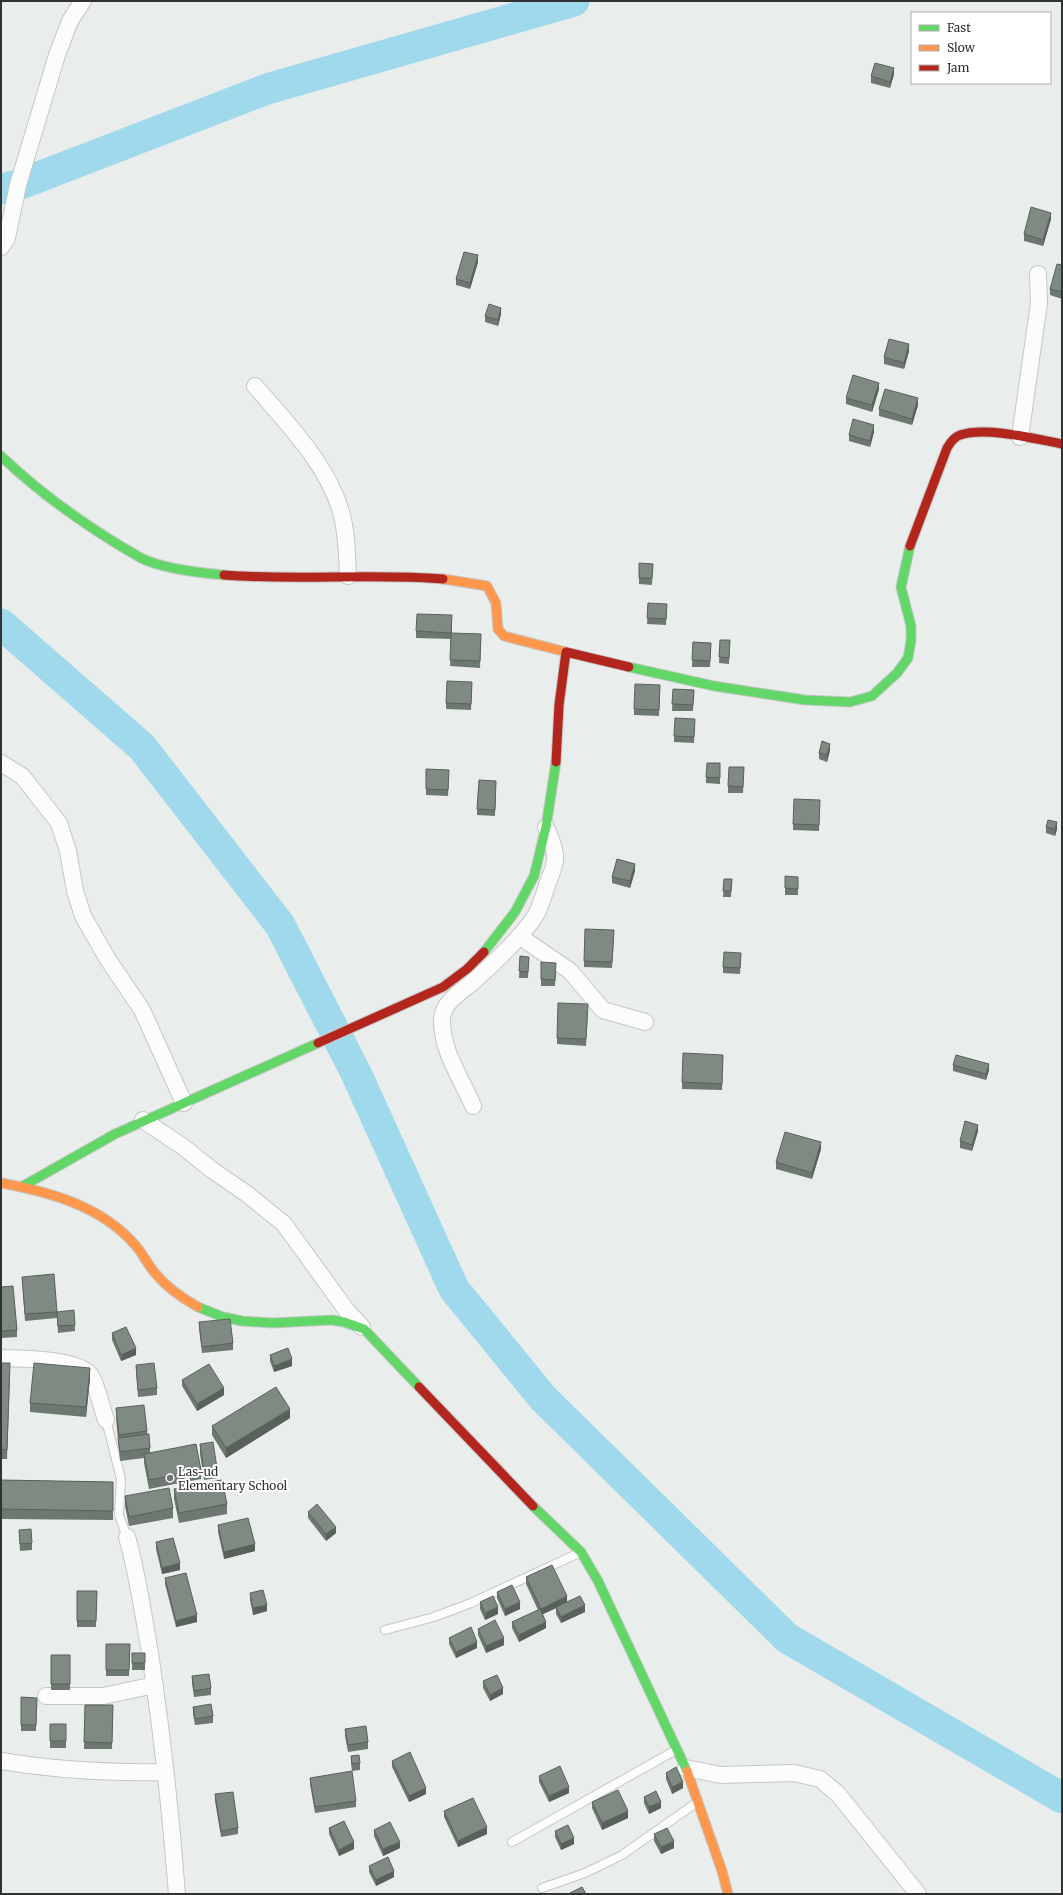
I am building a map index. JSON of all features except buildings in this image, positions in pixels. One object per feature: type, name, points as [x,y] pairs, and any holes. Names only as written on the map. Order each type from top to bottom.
[{"type":"street","points":[[1,247],[7,238],[18,185],[57,55],[70,21],[82,1]]},
{"type":"street","points":[[1020,437],[1039,304],[1038,274]]},
{"type":"street","points":[[255,386],[300,437],[332,488],[341,512],[346,533],[348,576]]},
{"type":"street","points":[[1,456],[21,476],[77,519],[146,560],[184,570],[236,575],[315,578],[348,576],[413,577],[463,581],[487,586],[493,594],[496,604],[496,624],[500,634],[504,636],[566,652],[714,686],[805,700],[850,702],[872,696],[897,673],[908,658],[911,641],[911,626],[901,587],[904,570],[910,545],[946,448],[958,436],[973,432],[1020,437],[1062,444]]},
{"type":"street","points":[[22,1186],[62,1162],[143,1120],[422,996],[443,986],[467,969],[485,951],[515,912],[534,876],[546,827],[555,776],[559,705],[566,652]]},
{"type":"street","points":[[1,763],[22,776],[59,823],[68,851],[75,891],[83,916],[142,1010],[190,1100]]},
{"type":"street","points":[[473,1106],[463,1082],[448,1055],[442,1017],[446,1006],[456,995],[474,980],[519,936],[538,912],[552,874],[555,856],[546,827]]},
{"type":"street","points":[[519,936],[570,971],[603,1010],[645,1022]]},
{"type":"street","points":[[143,1120],[182,1146],[212,1170],[247,1194],[284,1224],[347,1311],[542,1516],[582,1552],[598,1581],[678,1749],[722,1871],[728,1893]]},
{"type":"street","points":[[1,1183],[22,1186],[62,1198],[100,1215],[135,1245],[160,1278],[189,1303],[216,1315],[240,1320],[266,1322],[323,1320],[339,1321],[364,1329]]},
{"type":"street","points":[[1,1358],[54,1360],[79,1367],[90,1374],[106,1420]]},
{"type":"street","points":[[127,1537],[136,1567],[155,1685],[177,1894]]},
{"type":"street","points":[[46,1696],[103,1696],[155,1685]]},
{"type":"street","points":[[1,1761],[116,1773],[165,1772]]},
{"type":"street","points":[[686,1768],[721,1775],[794,1773],[820,1779],[838,1794],[915,1893]]},
{"type":"lane","points":[[106,1420],[121,1478],[119,1515],[127,1537]]},
{"type":"lane","points":[[385,1630],[434,1617],[471,1603],[582,1552]]},
{"type":"lane","points":[[512,1842],[678,1749]]},
{"type":"lane","points":[[542,1888],[585,1873],[622,1855],[697,1802]]},
{"type":"lane","points":[[718,1894],[728,1893]]},
{"type":"waterway","points":[[1,189],[18,185],[267,89],[574,1]]},
{"type":"waterway","points":[[1,624],[142,747],[280,925],[356,1073],[454,1289],[543,1398],[787,1638],[1062,1798]]},
{"type":"traffic: fast","points":[[1,456],[33,485],[85,524],[141,558],[159,565],[224,575]]},
{"type":"traffic: fast","points":[[629,667],[714,686],[805,700],[850,702],[872,696],[897,673],[908,658],[911,641],[911,626],[901,587],[910,546]]},
{"type":"traffic: fast","points":[[484,952],[515,912],[534,876],[546,827],[556,762]]},
{"type":"traffic: fast","points":[[23,1186],[115,1134],[318,1043]]},
{"type":"traffic: fast","points":[[198,1307],[223,1317],[242,1321],[273,1323],[332,1320],[344,1322],[364,1329],[419,1387]]},
{"type":"traffic: fast","points":[[533,1506],[581,1552],[598,1581],[687,1771]]},
{"type":"traffic: slow","points":[[443,579],[487,586],[496,603],[498,629],[504,636],[566,652]]},
{"type":"traffic: slow","points":[[1,1183],[56,1196],[91,1211],[107,1221],[122,1232],[136,1246],[152,1270],[170,1288],[198,1307]]},
{"type":"traffic: slow","points":[[687,1771],[722,1871],[728,1894]]},
{"type":"traffic: jam","points":[[910,546],[947,448],[956,437],[970,433],[983,432],[1011,434],[1062,444]]},
{"type":"traffic: jam","points":[[224,575],[251,577],[416,577],[443,579]]},
{"type":"traffic: jam","points":[[556,762],[559,705],[566,652],[629,667]]},
{"type":"traffic: jam","points":[[318,1043],[443,987],[467,969],[484,952]]},
{"type":"traffic: jam","points":[[419,1387],[533,1506]]},
{"type":"place","name":"Las-ud Elementary School","points":[[170,1478]]}]
